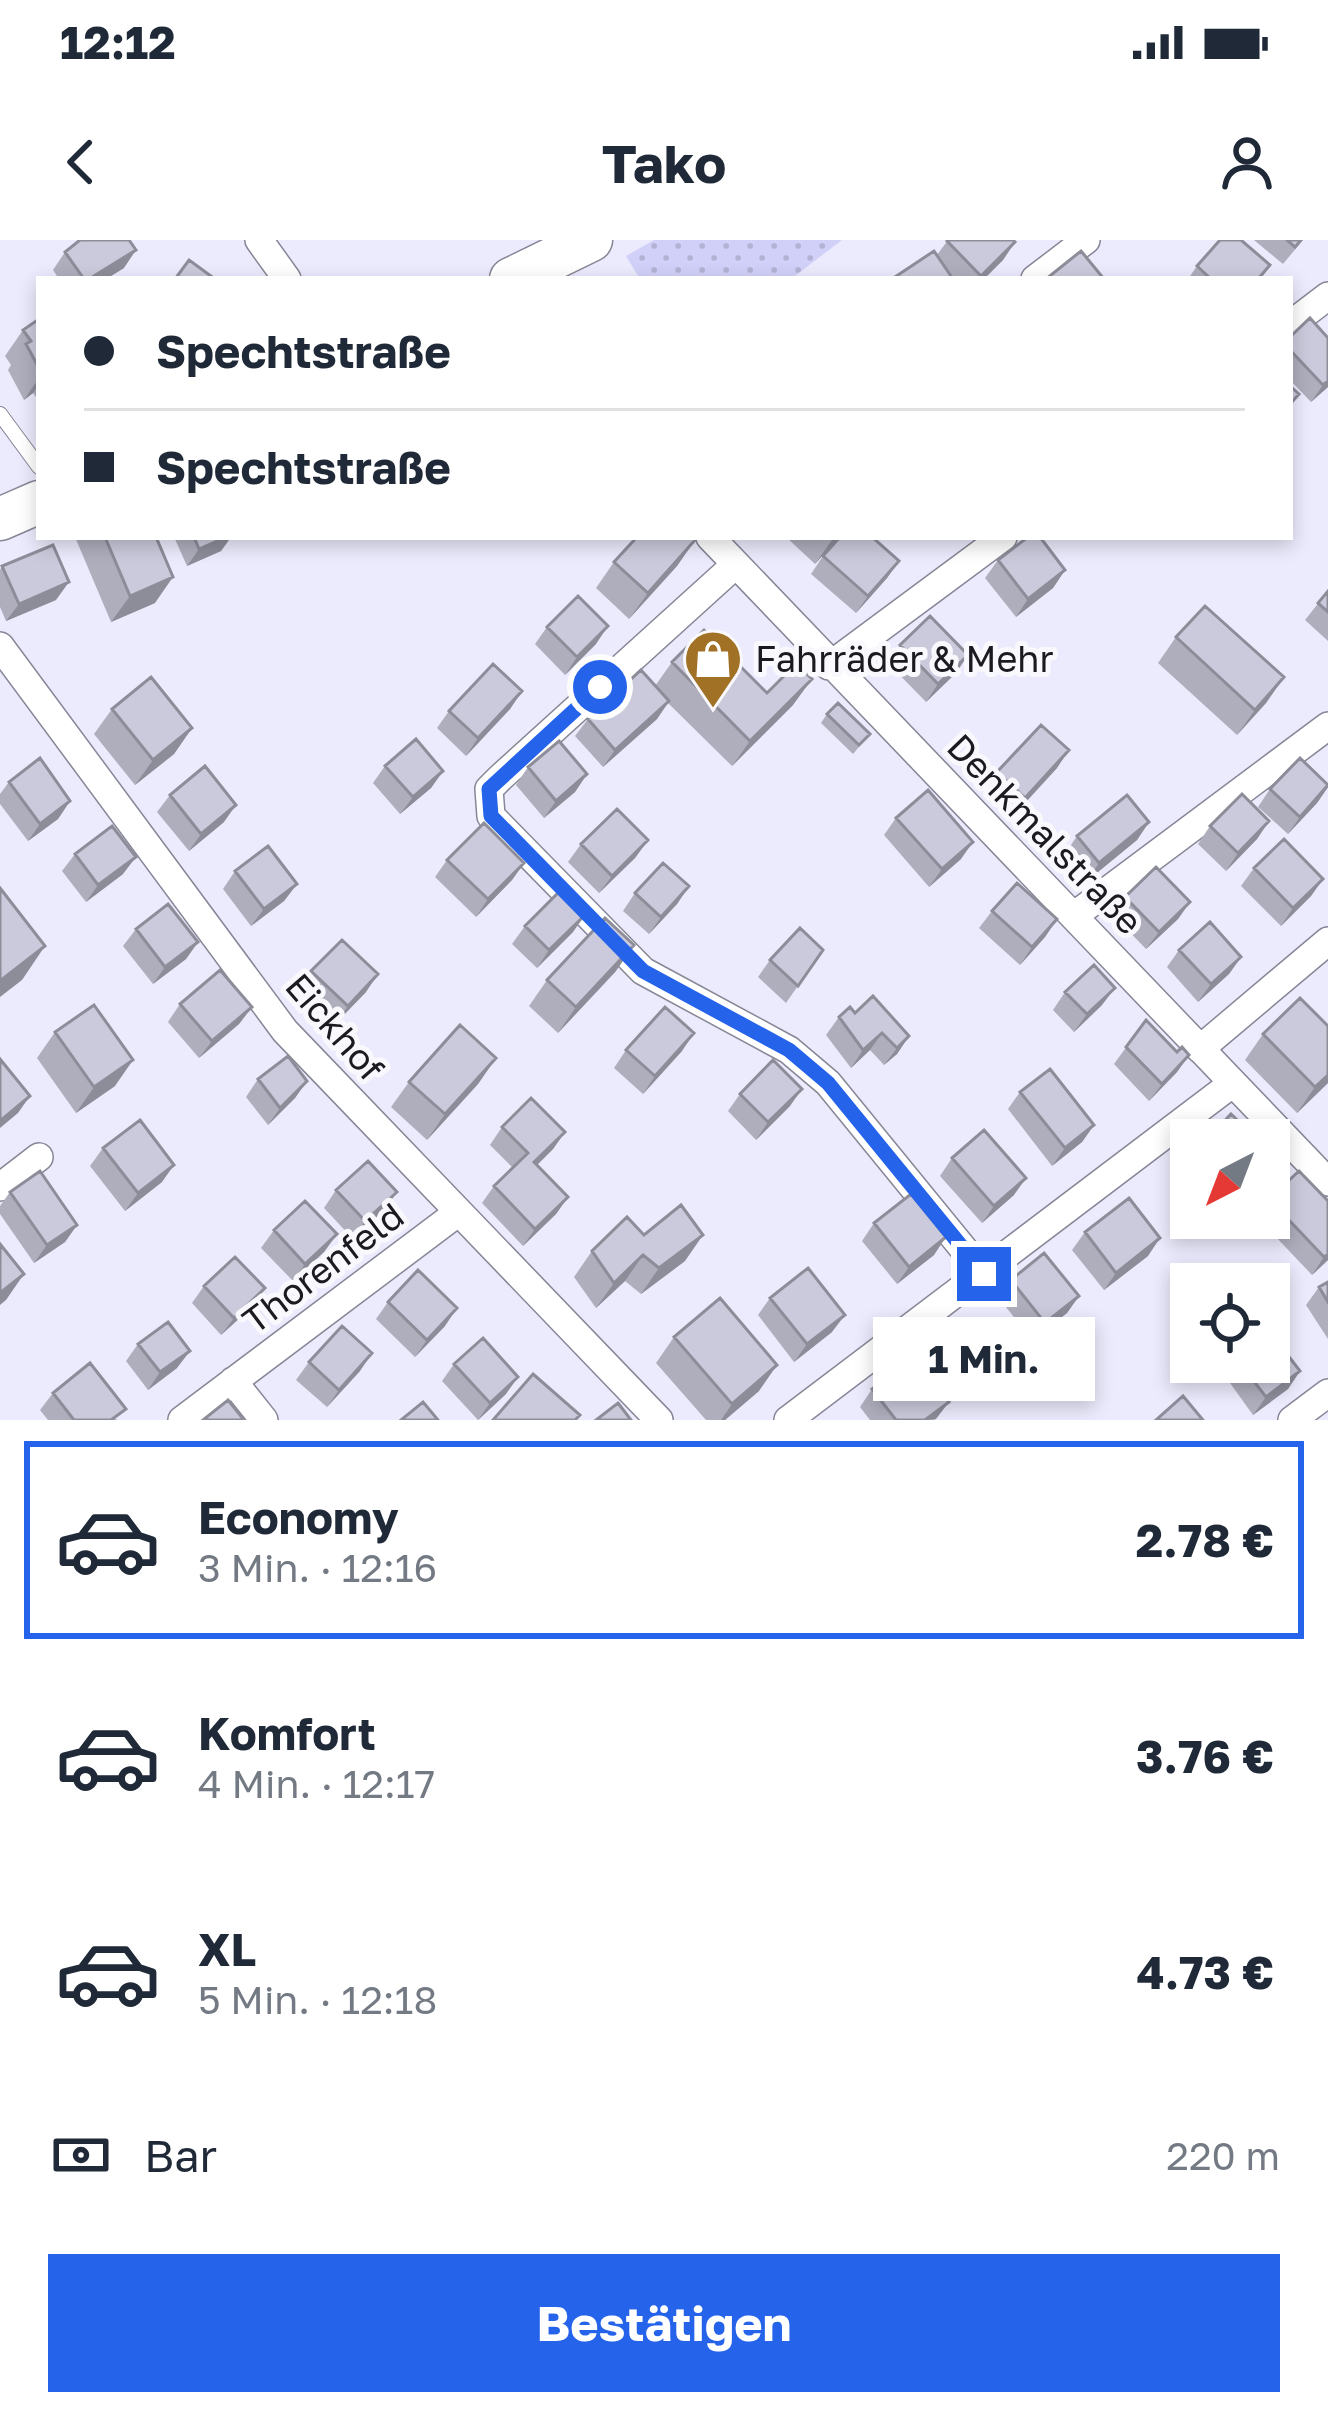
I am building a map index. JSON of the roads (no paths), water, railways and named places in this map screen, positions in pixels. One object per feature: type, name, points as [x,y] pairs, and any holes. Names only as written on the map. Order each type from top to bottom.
[{"type":"main road","points":[[518,276],[571,244]]},
{"type":"main road","points":[[0,519],[36,503]]},
{"type":"street","points":[[259,240],[285,276]]},
{"type":"street","points":[[1039,276],[1086,240]]},
{"type":"street","points":[[1293,323],[1328,296]]},
{"type":"street","name":"Denkmalstraße","points":[[712,540],[1328,1183]]},
{"type":"street","points":[[829,666],[999,540]]},
{"type":"street","points":[[734,566],[489,789],[491,816],[643,971],[789,1050],[828,1083],[984,1274]]},
{"type":"street","name":"Eickhof","points":[[0,646],[285,1031],[659,1420]]},
{"type":"street","points":[[1075,915],[1328,726]]},
{"type":"street","points":[[1200,1049],[1328,941]]},
{"type":"street","points":[[788,1420],[1233,1083]]},
{"type":"street","points":[[0,1187],[39,1157]]},
{"type":"street","name":"Thorenfeld","points":[[182,1420],[456,1214]]},
{"type":"street","name":"Thorenfeld","points":[[232,1381],[264,1420]]},
{"type":"street","points":[[1292,1420],[1328,1393]]},
{"type":"lane","points":[[0,414],[36,463]]},
{"type":"place","name":"Fahrräder & Mehr","points":[[713,710]]}]
